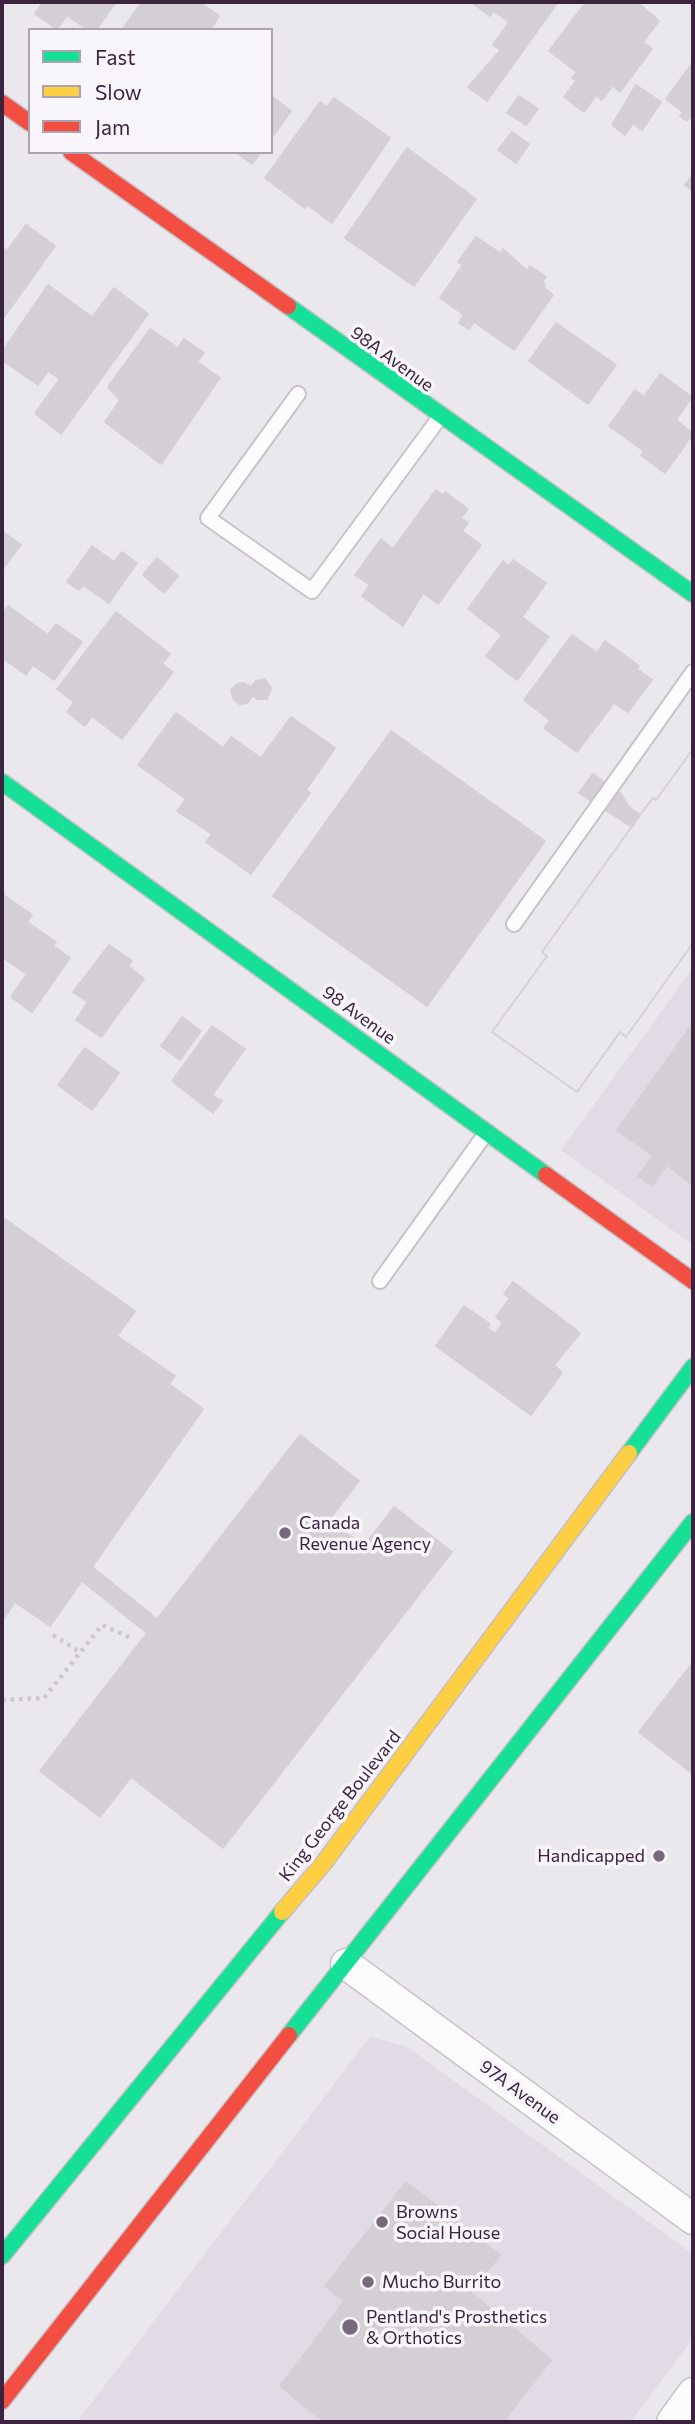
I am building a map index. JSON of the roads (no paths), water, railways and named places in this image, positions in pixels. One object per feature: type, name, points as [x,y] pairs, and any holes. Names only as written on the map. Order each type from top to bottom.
[{"type":"main road","points":[[2,103],[28,122]]},
{"type":"main road","name":"98A Avenue","points":[[74,154],[440,417],[693,594]]},
{"type":"main road","name":"98 Avenue","points":[[2,782],[693,1281]]},
{"type":"main road","name":"King George Boulevard","points":[[2,2255],[217,1988],[323,1864],[693,1367]]},
{"type":"main road","points":[[2,2401],[693,1522]]},
{"type":"street","name":"97A Avenue","points":[[346,1964],[693,2219]]},
{"type":"street","points":[[672,2422],[693,2393]]},
{"type":"lane","points":[[298,394],[208,518],[312,591],[440,417]]},
{"type":"lane","points":[[513,924],[693,672]]},
{"type":"lane","points":[[380,1282],[487,1132]]},
{"type":"place","name":"Canada Revenue Agency","points":[[285,1533]]},
{"type":"place","name":"Handicapped","points":[[659,1856]]},
{"type":"place","name":"Browns Social House","points":[[382,2222]]},
{"type":"place","name":"Mucho Burrito","points":[[368,2282]]},
{"type":"place","name":"Pentland's Prosthetics & Orthotics","points":[[350,2327]]}]
